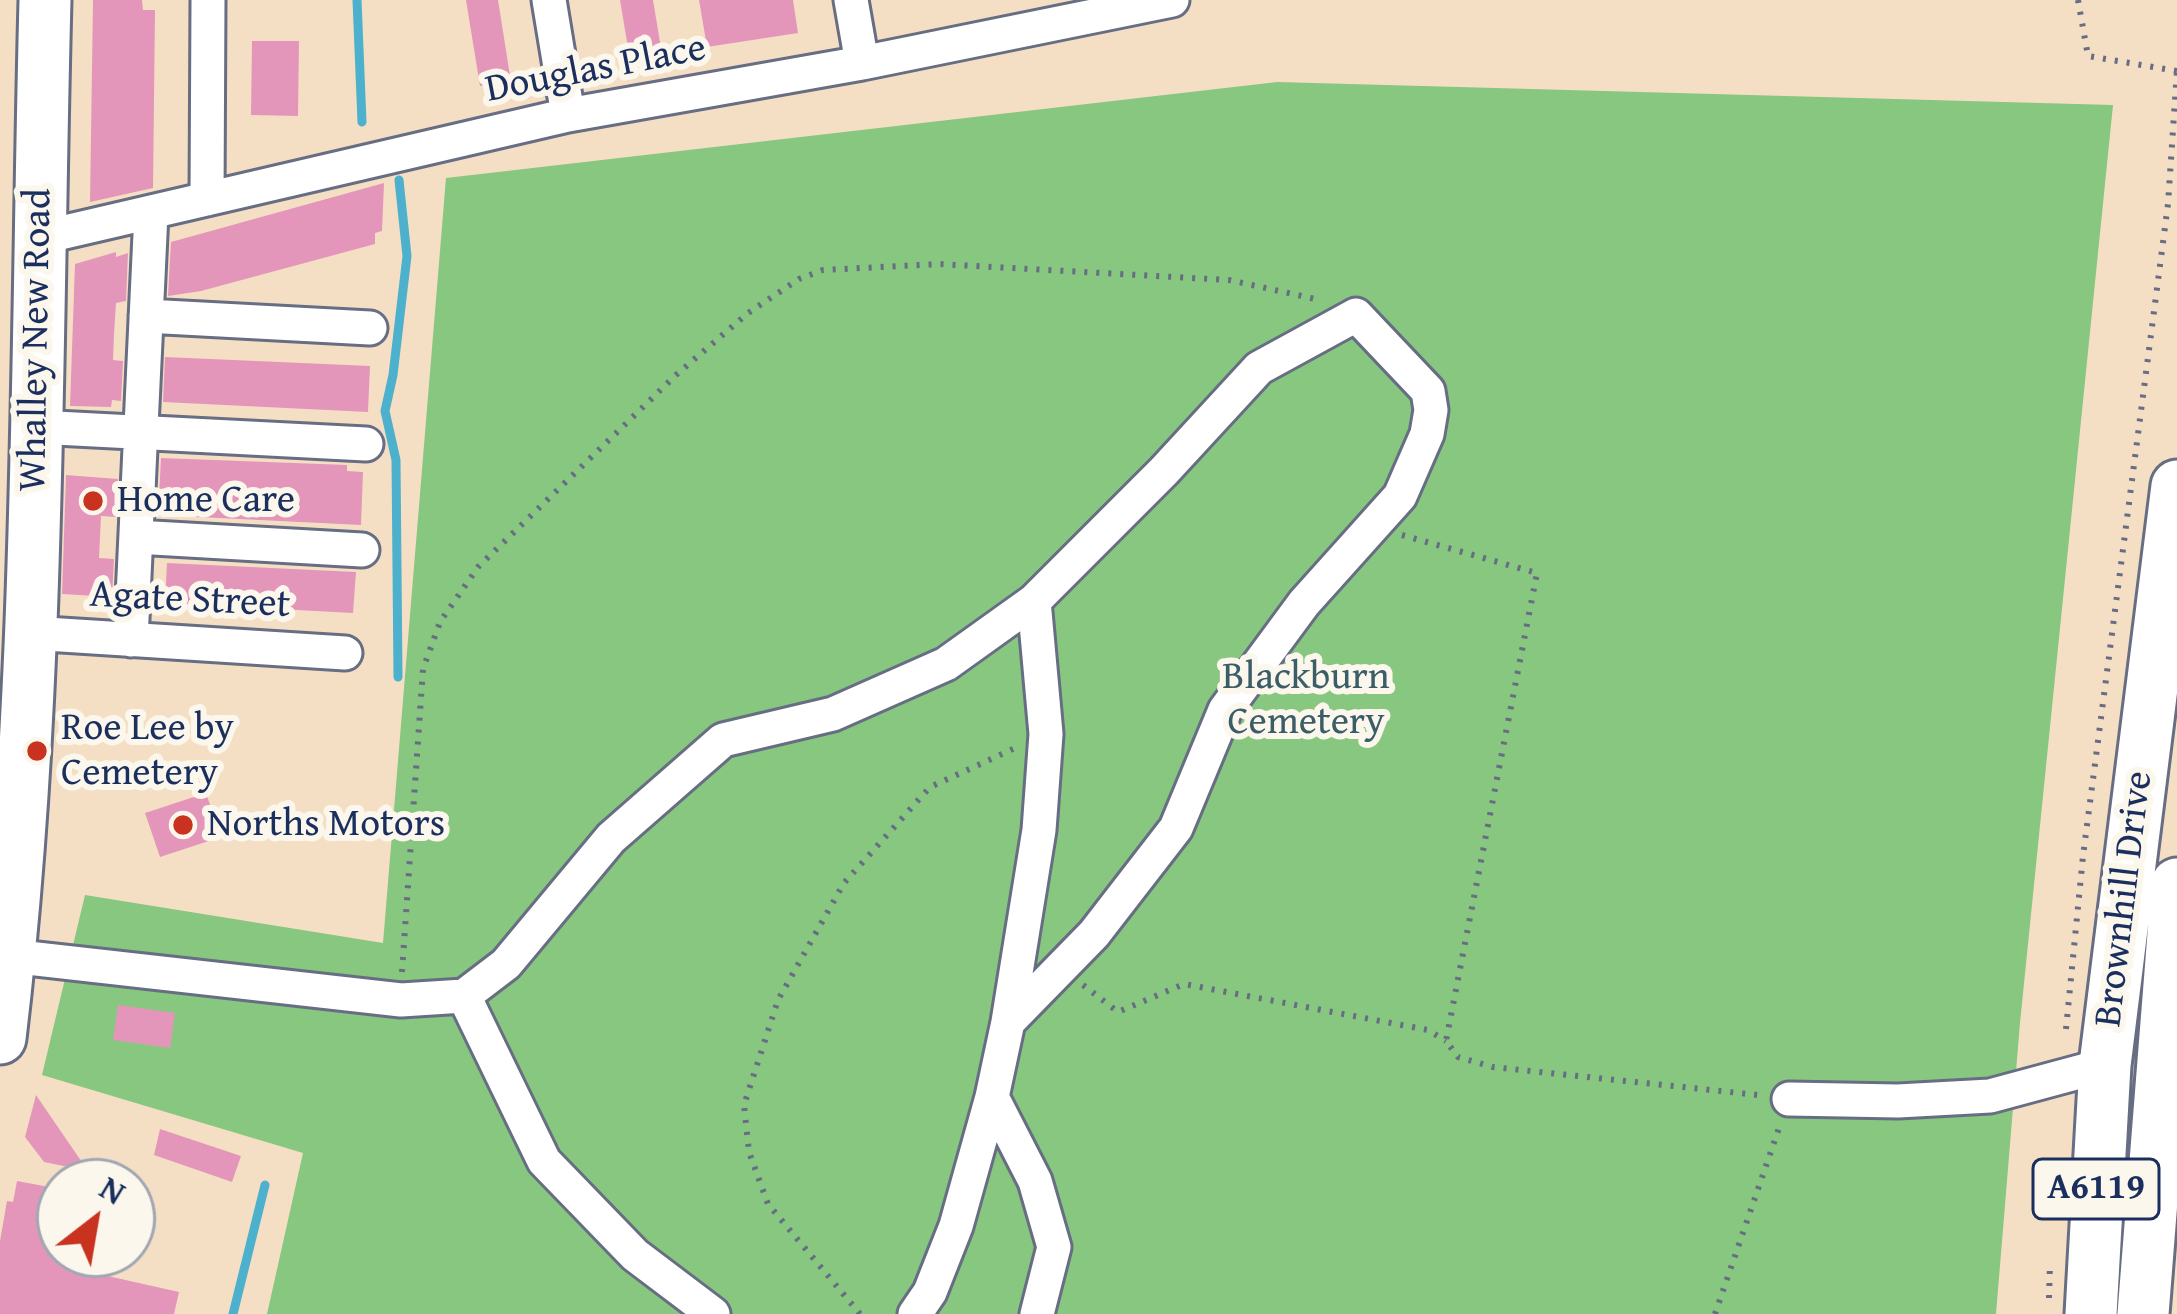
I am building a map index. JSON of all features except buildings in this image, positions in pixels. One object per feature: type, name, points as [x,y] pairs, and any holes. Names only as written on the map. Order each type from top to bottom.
[{"type":"highway","name":"Whalley New Road","points":[[0,1038],[16,902],[20,640],[36,427],[45,0]]},
{"type":"highway","name":"Brownhill Drive","points":[[2091,1314],[2104,1065],[2177,486]]},
{"type":"highway","name":"Brownhill Drive","points":[[2143,1314],[2177,884]]},
{"type":"street","points":[[207,199],[208,0]]},
{"type":"street","points":[[549,0],[568,115]]},
{"type":"street","points":[[851,0],[862,63]]},
{"type":"street","name":"Douglas Place","points":[[39,238],[568,115],[862,63],[1172,0]]},
{"type":"street","points":[[131,640],[151,213]]},
{"type":"street","points":[[10,956],[401,1000],[464,996],[506,964],[610,838],[723,740],[833,714],[946,664],[1034,601],[1259,368],[1356,315],[1428,391],[1427,434],[1400,496],[1304,603],[1225,710],[1176,828],[1094,934],[1008,1022]]},
{"type":"street","points":[[146,316],[370,328]]},
{"type":"street","points":[[36,427],[366,444]]},
{"type":"street","points":[[136,537],[362,550]]},
{"type":"street","points":[[915,1314],[930,1292],[956,1226],[1008,1022],[1039,830],[1046,734],[1034,601]]},
{"type":"street","name":"Agate Street","points":[[20,640],[131,640],[345,652]]},
{"type":"street","points":[[464,996],[544,1161],[635,1255],[713,1314]]},
{"type":"street","points":[[1789,1099],[1898,1101],[1990,1096],[2104,1065]]},
{"type":"street","points":[[992,1097],[1035,1180],[1054,1247],[1037,1314]]},
{"type":"path","points":[[2078,0],[2088,56],[2177,71]]},
{"type":"path","points":[[401,1000],[423,669],[440,622],[478,568],[558,487],[748,313],[799,279],[824,270],[939,264],[1229,280],[1316,298],[1356,315]]},
{"type":"path","points":[[1370,526],[1537,573],[1445,1041]]},
{"type":"path","points":[[860,1314],[768,1204],[749,1152],[744,1105],[778,1000],[844,883],[930,787],[1046,734]]},
{"type":"path","points":[[1061,968],[1118,1012],[1184,984],[1428,1030],[1458,1057],[1493,1067],[1789,1099],[1715,1314]]},
{"type":"green space","name":"Blackburn Cemetery","points":[[1277,82],[2113,105],[2020,1023],[1996,1314],[267,1314],[303,1153],[42,1075],[85,895],[383,943],[446,178]]},
{"type":"waterway","points":[[357,0],[362,122]]},
{"type":"waterway","points":[[398,677],[396,460],[385,411],[407,256],[399,180]]},
{"type":"waterway","points":[[233,1314],[265,1185]]},
{"type":"place","name":"Home Care","points":[[93,501]]},
{"type":"place","name":"Roe Lee by Cemetery","points":[[37,751]]},
{"type":"place","name":"Norths Motors","points":[[183,825]]}]
